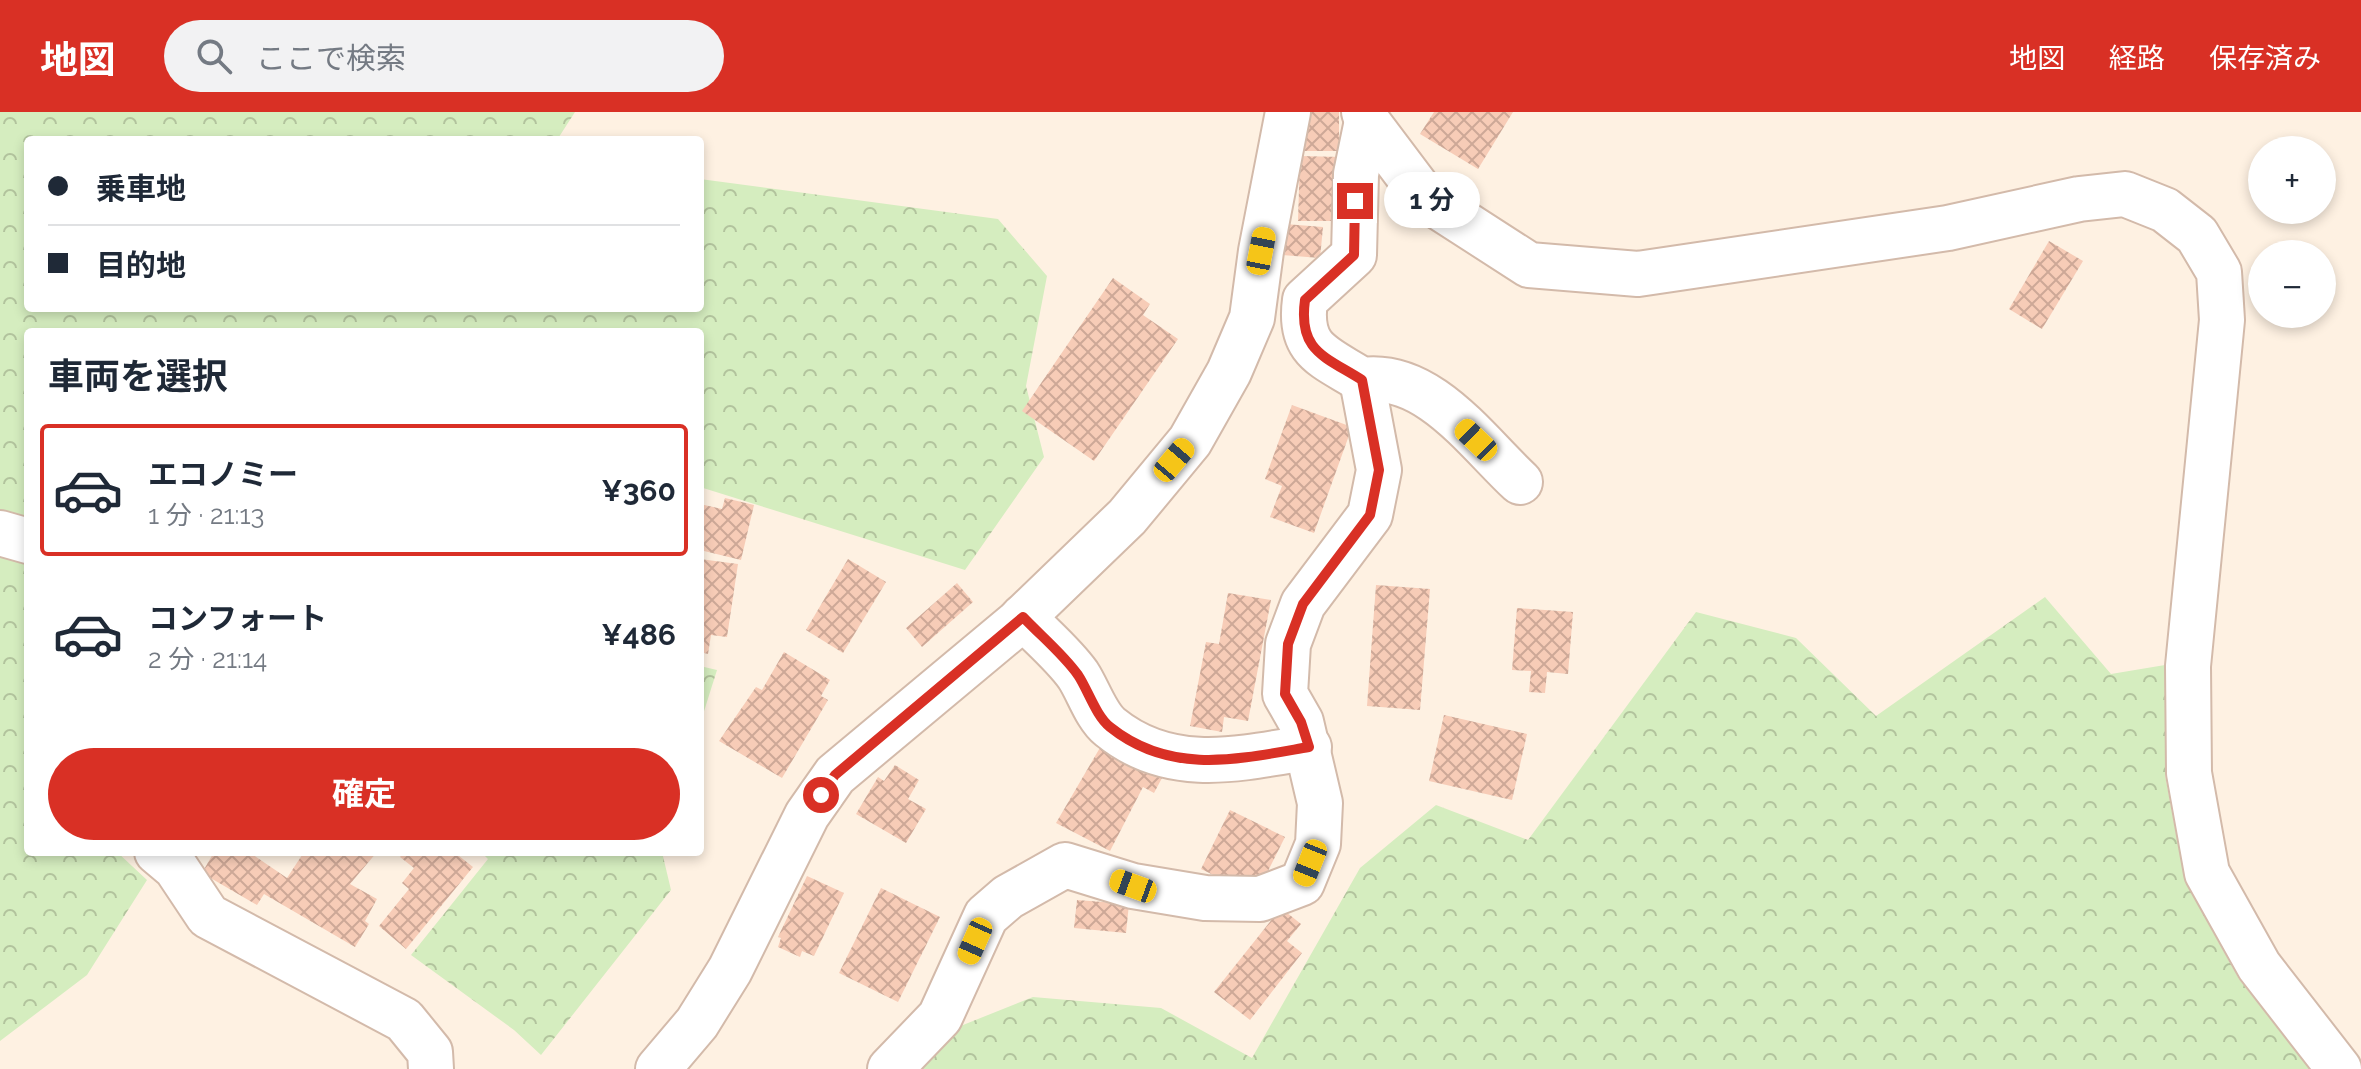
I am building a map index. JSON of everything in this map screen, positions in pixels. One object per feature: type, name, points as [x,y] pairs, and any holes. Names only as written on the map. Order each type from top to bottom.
[{"type":"street","points":[[676,1061],[730,970],[807,815],[835,775],[1023,617],[1127,517],[1190,441],[1229,372],[1252,318],[1288,112]]},
{"type":"street","points":[[1365,116],[1356,174],[1354,255],[1305,300],[1302,324],[1310,347],[1362,380],[1385,377],[1432,397],[1520,482]]},
{"type":"street","points":[[1365,116],[1425,198],[1529,265],[1638,274],[1948,228],[2079,199],[2125,194],[2165,210],[2197,235],[2219,272],[2222,320],[2188,666],[2189,773],[2207,873],[2259,966],[2339,1069]]},
{"type":"street","points":[[890,1069],[940,1017],[986,916],[1008,897],[1065,865],[1133,886],[1205,898],[1260,899],[1302,883],[1318,844],[1320,803],[1301,722],[1285,694],[1288,644],[1303,604],[1370,515],[1379,470],[1362,380]]},
{"type":"street","points":[[0,533],[24,540]]},
{"type":"street","points":[[1023,617],[1076,673],[1108,726],[1138,743],[1185,762],[1237,760],[1309,747]]},
{"type":"street","points":[[172,857],[208,916],[404,1020],[430,1052],[431,1069]]},
{"type":"green space","points":[[0,112],[575,112],[560,136],[24,136],[24,312],[704,312],[704,180],[998,219],[1047,276],[1026,386],[1044,457],[965,570],[704,488],[704,328],[24,328],[24,856],[121,856],[147,880],[87,975],[0,1041]]},
{"type":"green space","points":[[2045,597],[2111,674],[2165,665],[2165,775],[2185,881],[2239,979],[2310,1069],[912,1069],[958,1027],[1033,997],[1161,1008],[1252,1058],[1360,868],[1436,805],[1528,840],[1696,612],[1796,638],[1876,716]]},
{"type":"green space","points":[[704,667],[717,670],[704,711]]},
{"type":"green space","points":[[485,856],[663,856],[671,890],[541,1055],[514,1030],[411,955],[488,859]]},
{"type":"building","points":[[1300,112],[1339,112],[1339,151],[1300,151]]},
{"type":"building","points":[[1434,112],[1513,112],[1478,169],[1420,134]]},
{"type":"building","points":[[1300,156],[1342,157],[1339,221],[1298,221]]},
{"type":"building","points":[[1285,224],[1323,227],[1320,258],[1282,255]]},
{"type":"building","points":[[2049,241],[2083,261],[2042,329],[2009,309]]},
{"type":"building","points":[[1113,278],[1150,304],[1143,315],[1178,339],[1094,461],[1022,411]]},
{"type":"building","points":[[1292,405],[1352,427],[1314,533],[1270,517],[1282,486],[1265,479]]},
{"type":"building","points":[[725,498],[754,505],[741,560],[704,551],[704,505],[722,509]]},
{"type":"building","points":[[848,559],[886,582],[843,653],[806,630]]},
{"type":"building","points":[[704,560],[738,564],[727,637],[711,635],[708,654],[704,653]]},
{"type":"building","points":[[957,583],[973,602],[922,647],[906,628]]},
{"type":"building","points":[[1376,585],[1430,589],[1420,710],[1367,706]]},
{"type":"building","points":[[1228,593],[1271,600],[1248,721],[1224,717],[1222,732],[1190,726],[1206,642],[1219,644]]},
{"type":"building","points":[[1517,608],[1573,612],[1568,674],[1547,672],[1545,693],[1529,692],[1531,671],[1512,670]]},
{"type":"building","points":[[784,652],[830,680],[821,696],[828,700],[782,778],[719,741],[756,687],[762,690]]},
{"type":"building","points":[[1444,715],[1527,734],[1512,800],[1429,781]]},
{"type":"building","points":[[1101,746],[1162,778],[1154,793],[1143,787],[1110,851],[1056,823]]},
{"type":"building","points":[[895,765],[919,780],[908,799],[926,809],[906,843],[856,814],[878,777],[884,781]]},
{"type":"building","points":[[1230,810],[1285,837],[1261,885],[1238,887],[1201,869]]},
{"type":"building","points":[[212,856],[255,856],[287,878],[301,856],[374,856],[350,884],[377,899],[365,921],[369,924],[355,947],[264,894],[257,905],[202,873]]},
{"type":"building","points":[[459,856],[473,867],[406,949],[379,926],[409,889],[402,883],[414,868],[400,857]]},
{"type":"building","points":[[807,876],[844,893],[814,956],[802,951],[800,957],[778,947],[781,938],[778,937]]},
{"type":"building","points":[[881,888],[940,917],[898,1002],[839,973]]},
{"type":"building","points":[[1077,900],[1129,904],[1126,933],[1074,928]]},
{"type":"building","points":[[1281,908],[1301,924],[1287,941],[1302,953],[1250,1020],[1214,992]]},
{"type":"route","points":[[821,795],[835,775],[1023,617],[1076,673],[1108,726],[1138,743],[1185,762],[1237,760],[1309,747],[1301,722],[1285,694],[1288,644],[1303,604],[1370,515],[1379,470],[1362,380],[1310,347],[1302,324],[1305,300],[1354,255],[1355,201]]}]
